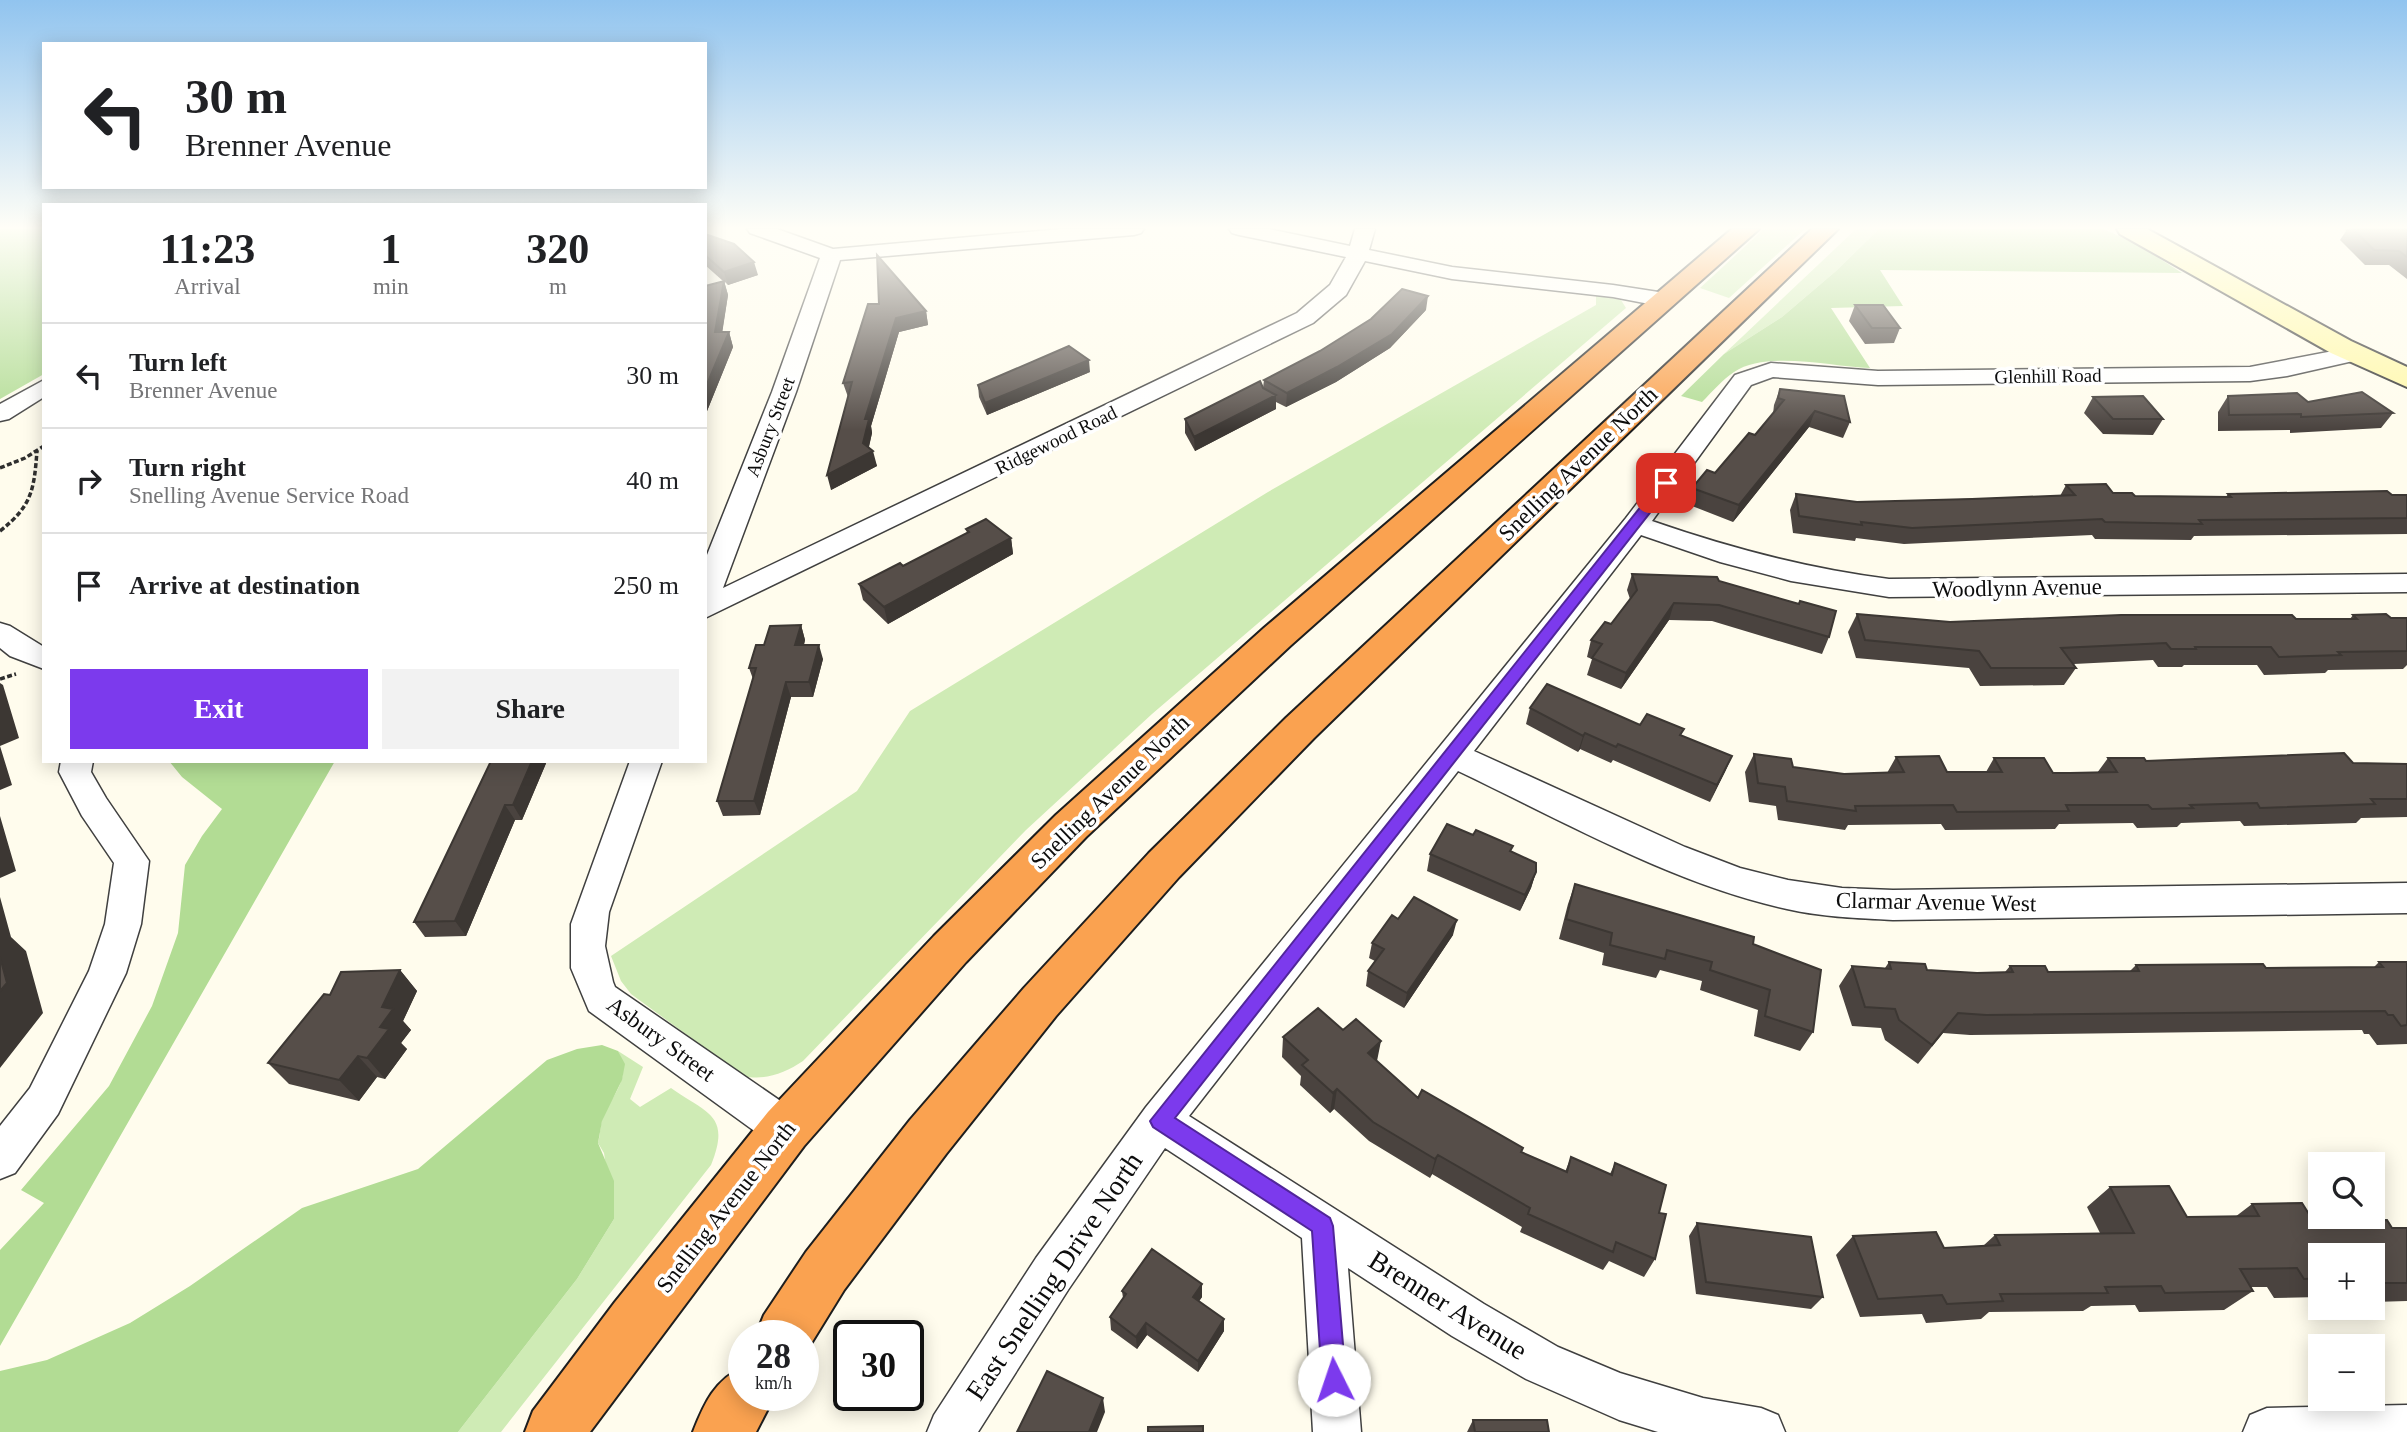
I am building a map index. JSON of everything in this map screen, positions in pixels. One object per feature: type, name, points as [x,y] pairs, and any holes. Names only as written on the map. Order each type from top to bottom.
[{"type":"highway","name":"Snelling Avenue North","points":[[554,1432],[635,1322],[786,1129],[950,950],[1071,827],[1277,637],[1670,296]]},
{"type":"highway","name":"Snelling Avenue North","points":[[794,1320],[825,1271],[928,1137],[1041,1002],[1164,865],[1300,728],[1756,296]]},
{"type":"highway","points":[[1665,300],[1686,307],[1693,315],[1696,331],[1679,369]]},
{"type":"highway","points":[[722,1432],[736,1411]]},
{"type":"street","name":"Asbury Street","points":[[707,592],[784,392],[817,296]]},
{"type":"street","name":"Ridgewood Road","points":[[707,607],[1305,318],[1334,296]]},
{"type":"street","points":[[1641,296],[1665,300]]},
{"type":"street","points":[[2246,296],[2354,354],[2407,377]]},
{"type":"street","name":"Glenhill Road","points":[[1742,380],[1771,370],[1878,378],[2250,374],[2354,354]]},
{"type":"street","name":"East Snelling Drive North","points":[[951,1432],[1001,1349],[1081,1228],[1160,1121],[1636,524],[1742,380]]},
{"type":"street","points":[[0,414],[42,388]]},
{"type":"street","points":[[0,419],[42,404]]},
{"type":"street","name":"Woodlynn Avenue","points":[[1636,524],[1702,549],[1769,569],[1839,583],[1889,588],[2407,583]]},
{"type":"street","points":[[0,633],[22,649],[31,666]]},
{"type":"street","name":"Clarmar Avenue West","points":[[1453,755],[1673,857],[1735,881],[1788,895],[1842,903],[1893,905],[2407,898]]},
{"type":"street","points":[[0,1159],[44,1101],[107,973],[123,924],[132,861],[94,807],[75,772],[77,763]]},
{"type":"street","name":"Asbury Street","points":[[645,763],[591,912],[586,937],[591,981],[602,999],[786,1129]]},
{"type":"street","name":"Brenner Avenue","points":[[1160,1121],[1468,1321],[1542,1363],[1619,1396],[1703,1422],[1761,1432]]},
{"type":"street","points":[[1322,1226],[1337,1432]]},
{"type":"street","points":[[2267,1432],[2407,1429]]},
{"type":"path","points":[[0,468],[42,447]]},
{"type":"path","points":[[0,531],[22,515],[32,499],[37,451]]},
{"type":"path","points":[[0,679],[31,666]]},
{"type":"green space","points":[[0,296],[42,296],[42,375],[0,399]]},
{"type":"green space","points":[[1596,296],[1600,296],[1621,300],[1626,308],[1152,714],[1026,830],[803,1061],[774,1075],[743,1076],[631,994],[621,981],[611,956],[857,791],[910,711],[1268,492],[1596,305]]},
{"type":"green space","points":[[1785,296],[1807,296],[1782,317],[1724,354]]},
{"type":"green space","points":[[1807,296],[1897,296],[1903,306],[1831,308],[1870,368],[1800,361],[1764,362],[1748,365],[1734,372],[1702,402],[1681,396],[1724,354],[1782,317]]},
{"type":"green space","points":[[171,763],[334,763],[0,1346],[0,1250],[44,1203],[21,1190],[109,1086],[152,1006],[178,933],[185,865],[222,809],[182,777]]},
{"type":"green space","points":[[602,1045],[618,1051],[625,1064],[622,1080],[602,1121],[598,1143],[614,1181],[614,1219],[577,1279],[458,1432],[0,1432],[0,1371],[47,1360],[130,1323],[190,1286],[302,1208],[418,1169],[547,1060],[577,1049]]},
{"type":"green space","points":[[618,1051],[643,1067],[630,1099],[640,1107],[671,1088],[712,1118],[717,1126],[718,1136],[711,1165],[501,1432],[458,1432],[577,1279],[614,1219],[604,1153],[598,1143],[602,1120],[622,1079],[622,1061]]},
{"type":"building","points":[[707,296],[721,296],[715,332],[729,332],[707,384]]},
{"type":"building","points":[[879,296],[913,296],[926,311],[896,318],[865,419],[869,419],[863,443],[873,451],[827,475],[852,382],[843,383],[868,304],[879,304]]},
{"type":"building","points":[[1395,296],[1428,296],[1392,334],[1287,393],[1264,380],[1320,351],[1371,319]]},
{"type":"building","points":[[1855,305],[1883,305],[1900,328],[1872,328]]},
{"type":"building","points":[[1069,346],[1089,360],[985,403],[978,385]]},
{"type":"building","points":[[1260,381],[1263,388],[1276,395],[1194,437],[1185,419]]},
{"type":"building","points":[[1780,389],[1844,396],[1850,422],[1815,411],[1739,505],[1692,488],[1707,470],[1715,473],[1749,433],[1755,435],[1784,400],[1778,398]]},
{"type":"building","points":[[2362,392],[2393,413],[2301,417],[2301,414],[2229,415],[2228,396],[2297,393],[2308,402]]},
{"type":"building","points":[[2143,396],[2163,419],[2113,419],[2093,397]]},
{"type":"building","points":[[2106,484],[2113,493],[2132,493],[2135,496],[2231,497],[2228,494],[2387,491],[2392,495],[2407,495],[2407,518],[2199,520],[2202,524],[2105,522],[2102,519],[1912,528],[1861,522],[1862,525],[1799,516],[1796,494],[1857,502],[1972,499],[2075,495],[2066,485]]},
{"type":"building","points":[[986,519],[1011,538],[884,607],[859,584],[900,563],[903,566],[969,532],[966,529]]},
{"type":"building","points":[[1632,574],[1717,577],[1719,581],[1799,604],[1800,601],[1836,611],[1829,637],[1719,605],[1674,603],[1626,673],[1592,658],[1602,644],[1591,640],[1605,622],[1611,624],[1637,590]]},
{"type":"building","points":[[1857,614],[1950,622],[2121,615],[2292,615],[2296,619],[2357,619],[2353,615],[2386,614],[2391,618],[2407,618],[2407,651],[2338,652],[2341,655],[2279,657],[2271,647],[2171,649],[2166,643],[2061,648],[2076,668],[1991,668],[1979,651],[1865,640]]},
{"type":"building","points":[[801,625],[795,645],[819,645],[809,682],[786,682],[754,801],[717,801],[756,668],[749,668],[756,645],[764,645],[770,626]]},
{"type":"building","points":[[1547,684],[1640,725],[1647,714],[1684,729],[1680,735],[1732,756],[1717,785],[1618,744],[1616,747],[1585,733],[1583,736],[1530,708]]},
{"type":"building","points":[[2344,753],[2353,763],[2407,764],[2407,799],[2371,799],[2375,804],[2260,808],[2257,803],[2152,809],[2148,805],[2066,805],[2069,811],[1957,812],[1953,805],[1855,806],[1856,811],[1787,801],[1785,787],[1758,783],[1754,754],[1791,759],[1793,767],[1844,774],[1904,772],[1896,757],[1939,756],[1947,772],[2002,772],[1994,758],[2044,758],[2053,773],[2070,773],[2117,772],[2108,758],[2144,758],[2146,761]]},
{"type":"building","points":[[490,763],[531,763],[513,805],[505,805],[455,921],[414,922]]},
{"type":"building","points":[[1447,824],[1473,835],[1476,830],[1513,846],[1510,851],[1536,863],[1536,872],[1525,895],[1430,854]]},
{"type":"building","points":[[1575,884],[1754,937],[1753,944],[1821,970],[1813,1032],[1765,1016],[1770,990],[1710,970],[1712,962],[1667,950],[1665,959],[1610,945],[1612,933],[1566,919]]},
{"type":"building","points":[[1414,897],[1457,920],[1407,993],[1368,971],[1384,949],[1372,943],[1392,915],[1398,919]]},
{"type":"building","points":[[0,957],[7,983],[0,991]]},
{"type":"building","points":[[1889,962],[1925,964],[1927,970],[1977,973],[2013,972],[2010,966],[2045,966],[2048,972],[2139,971],[2136,965],[2383,967],[2379,962],[2407,962],[2407,1025],[2401,1026],[2393,1015],[2388,1015],[2385,1011],[1986,1015],[1958,1013],[1932,1045],[1899,1020],[1895,1009],[1865,1007],[1852,966],[1891,969]]},
{"type":"building","points":[[400,970],[382,1007],[393,1009],[380,1027],[389,1029],[367,1058],[358,1056],[339,1080],[268,1063],[324,994],[330,995],[341,972]]},
{"type":"building","points":[[1318,1008],[1343,1030],[1356,1019],[1381,1041],[1368,1053],[1418,1098],[1422,1090],[1523,1148],[1521,1152],[1567,1172],[1571,1157],[1612,1175],[1615,1163],[1666,1185],[1659,1213],[1666,1214],[1655,1259],[1616,1242],[1613,1252],[1528,1214],[1530,1208],[1438,1155],[1435,1159],[1373,1122],[1337,1089],[1333,1093],[1302,1065],[1308,1060],[1283,1037]]},
{"type":"building","points":[[2169,1186],[2187,1217],[2259,1216],[2252,1204],[2302,1203],[2308,1212],[2308,1229],[2385,1229],[2387,1220],[2392,1228],[2407,1228],[2407,1283],[2385,1283],[2385,1243],[2308,1243],[2308,1279],[2304,1279],[2297,1268],[2240,1269],[2253,1291],[2165,1293],[2161,1286],[2105,1287],[2108,1293],[2000,1294],[2003,1301],[1947,1304],[1942,1295],[1878,1299],[1853,1236],[1936,1232],[1944,1248],[2000,1245],[1995,1235],[2134,1233],[2110,1187]]},
{"type":"building","points":[[1697,1223],[1811,1237],[1823,1297],[1706,1282]]},
{"type":"building","points":[[1152,1249],[1202,1284],[1193,1297],[1224,1319],[1198,1361],[1146,1323],[1136,1337],[1110,1317],[1126,1294],[1122,1291]]},
{"type":"building","points":[[1047,1371],[1103,1398],[1089,1432],[1017,1432]]},
{"type":"building","points":[[1473,1420],[1547,1420],[1549,1432],[1475,1432]]},
{"type":"building","points":[[1203,1426],[1203,1432],[1148,1432],[1148,1427]]},
{"type":"route","points":[[1334,1380],[1322,1226],[1160,1121],[1666,483]]}]
